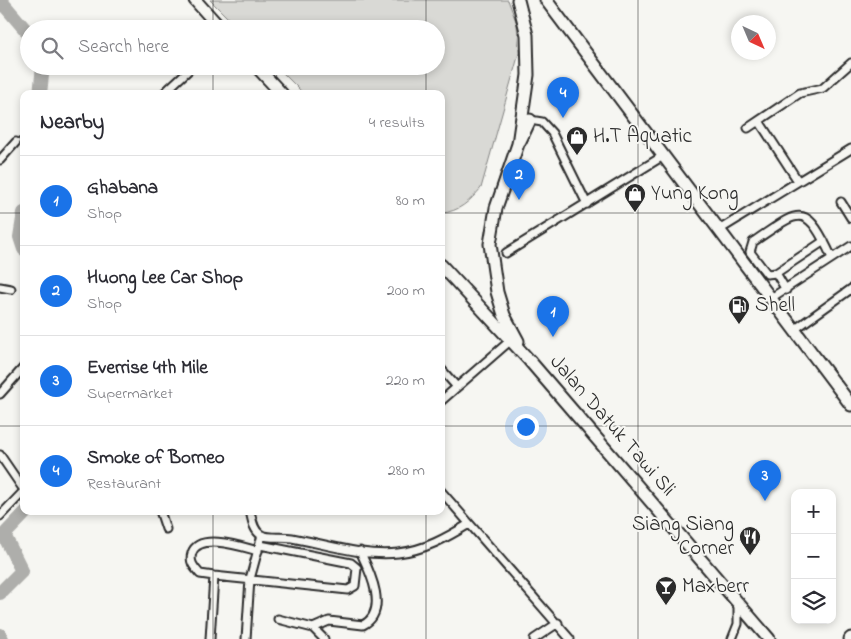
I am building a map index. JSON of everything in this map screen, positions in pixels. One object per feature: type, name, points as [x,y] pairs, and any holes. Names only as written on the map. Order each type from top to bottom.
[{"type":"highway","points":[[195,0],[213,20]]},
{"type":"highway","points":[[518,0],[527,35],[528,75],[518,144]]},
{"type":"highway","points":[[546,0],[851,406]]},
{"type":"highway","points":[[264,75],[278,90]]},
{"type":"highway","points":[[529,360],[504,315],[490,244],[496,208],[518,144],[530,120]]},
{"type":"highway","name":"Jalan Datuk Tawi Sli","points":[[445,269],[529,360],[769,639]]},
{"type":"street","points":[[748,128],[800,93],[823,88],[851,63]]},
{"type":"street","points":[[167,90],[183,75]]},
{"type":"street","points":[[530,120],[542,122],[552,132],[587,204]]},
{"type":"street","points":[[759,121],[798,181]]},
{"type":"street","points":[[0,160],[16,142]]},
{"type":"street","points":[[719,230],[851,149]]},
{"type":"street","points":[[506,253],[663,156]]},
{"type":"street","points":[[841,202],[851,218]]},
{"type":"street","points":[[824,241],[776,273],[767,274],[763,272],[750,252],[753,242],[792,216],[802,215],[810,220],[824,241],[832,258]]},
{"type":"street","points":[[771,298],[851,246]]},
{"type":"street","points":[[776,273],[786,290]]},
{"type":"street","points":[[0,287],[11,289]]},
{"type":"street","points":[[794,330],[851,289]]},
{"type":"street","points":[[445,398],[511,340]]},
{"type":"street","points":[[0,394],[20,371]]},
{"type":"street","points":[[445,374],[457,387]]},
{"type":"street","points":[[0,455],[20,484]]},
{"type":"street","points":[[0,516],[20,494]]},
{"type":"street","points":[[445,496],[570,639]]},
{"type":"street","points":[[161,515],[166,529]]},
{"type":"street","points":[[251,515],[254,527],[262,535],[290,538],[344,549],[397,553],[431,546],[469,524]]},
{"type":"street","points":[[246,639],[250,579],[262,535]]},
{"type":"street","points":[[227,543],[259,548],[352,563],[357,568],[355,586],[348,590],[214,576],[200,574],[192,564],[191,556],[198,544],[227,543]]},
{"type":"street","points":[[343,561],[344,549]]},
{"type":"street","points":[[313,628],[329,621],[363,624],[371,618],[377,597],[369,570],[360,550]]},
{"type":"street","points":[[210,639],[214,576]]},
{"type":"street","points":[[732,639],[738,624],[738,601]]},
{"type":"street","points":[[278,619],[313,628],[324,639]]},
{"type":"street","points":[[534,639],[558,623]]},
{"type":"shaded area","points":[[210,0],[508,0],[517,24],[519,53],[481,188],[464,205],[445,212],[445,90],[300,90],[285,75],[445,75],[445,20],[230,20]]},
{"type":"waterway","points":[[0,0],[20,23]]},
{"type":"waterway","points":[[40,90],[42,75]]},
{"type":"waterway","points":[[0,593],[22,571],[4,535],[23,515]]},
{"type":"waterway","points":[[0,635],[2,639]]},
{"type":"place","name":"Smoke of Borneo","points":[[563,118]]},
{"type":"place","name":"H.T Aquatic","points":[[577,156]]},
{"type":"place","name":"Huong Lee Car Shop","points":[[519,200]]},
{"type":"place","name":"Yung Kong","points":[[635,213]]},
{"type":"place","name":"Shell","points":[[739,325]]},
{"type":"place","name":"Ghabana","points":[[553,337]]},
{"type":"place","name":"Everrise 4th Mile","points":[[765,501]]},
{"type":"place","name":"Siang Siang Corner","points":[[750,556]]},
{"type":"place","name":"Maxberr","points":[[666,606]]}]
